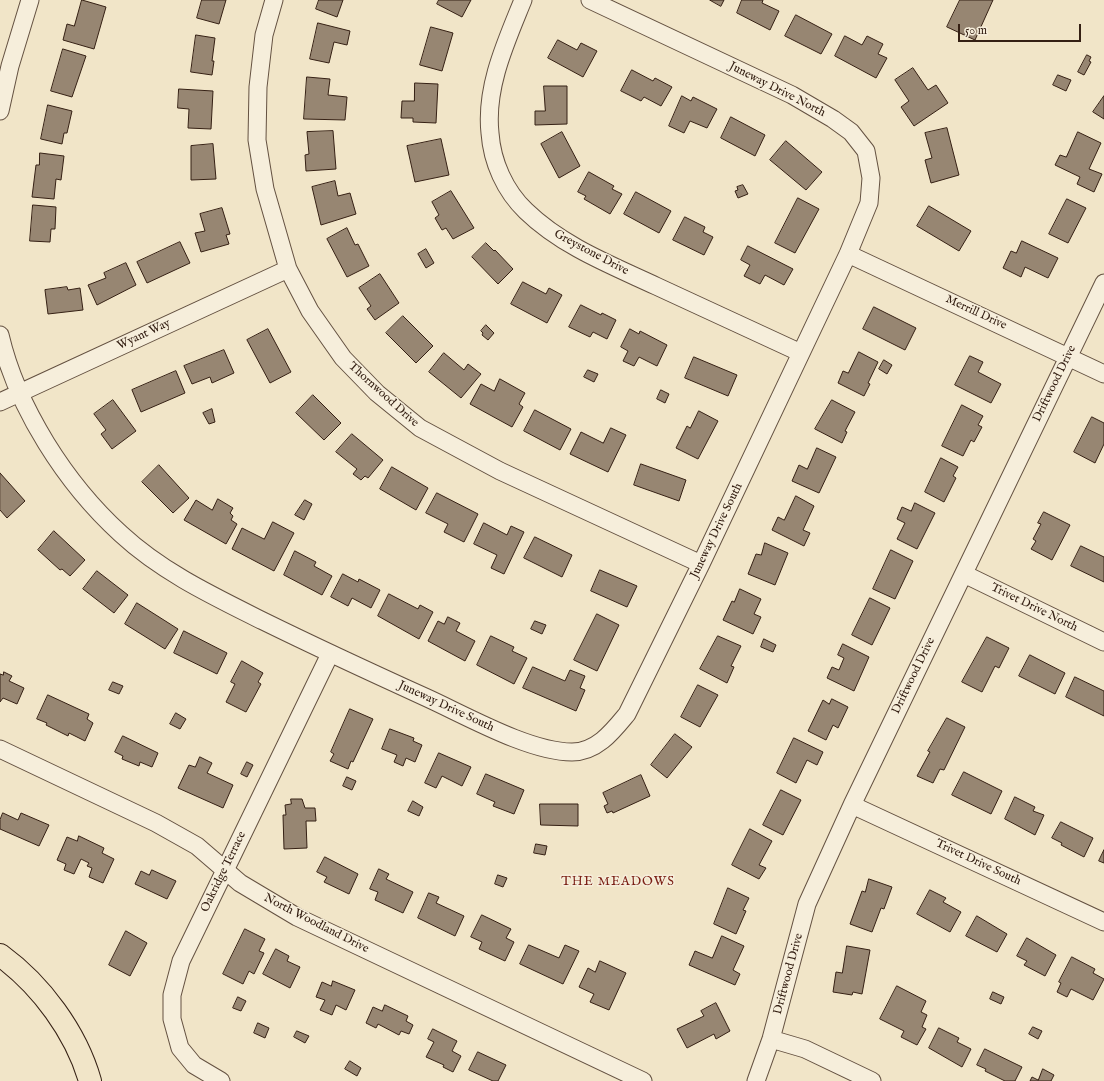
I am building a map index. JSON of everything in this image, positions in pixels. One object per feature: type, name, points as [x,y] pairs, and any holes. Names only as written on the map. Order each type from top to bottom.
[{"type":"highway","points":[[0,955],[15,966],[42,994],[68,1029],[85,1066],[90,1081]]},
{"type":"highway","points":[[0,973],[17,987],[47,1022],[66,1055],[76,1081]]},
{"type":"street","points":[[0,110],[10,66],[30,0]]},
{"type":"street","name":"Thornwood Drive","points":[[274,0],[264,35],[259,80],[257,140],[265,189],[288,269],[310,311],[343,358],[378,393],[420,428],[500,471],[701,564]]},
{"type":"street","name":"Greystone Drive","points":[[523,0],[499,60],[491,96],[490,133],[496,165],[510,193],[525,211],[559,238],[605,263],[801,353]]},
{"type":"street","name":"Juneway Drive North","points":[[590,0],[792,95],[833,119],[851,132],[866,152],[871,178],[869,203],[848,254],[801,353]]},
{"type":"street","name":"Merrill Drive","points":[[848,254],[1104,374]]},
{"type":"street","name":"Wyant Way","points":[[0,402],[288,269]]},
{"type":"street","name":"Driftwood Drive","points":[[756,1081],[771,1039],[807,904],[852,805],[1104,283]]},
{"type":"street","name":"Juneway Drive South","points":[[0,335],[3,349],[20,393],[45,441],[86,499],[121,535],[165,568],[206,593],[330,654],[509,736],[539,748],[574,752],[593,747],[609,736],[627,714],[701,564],[801,353]]},
{"type":"street","name":"Trivet Drive North","points":[[964,574],[1104,642]]},
{"type":"street","name":"Oakridge Terrace","points":[[221,1081],[194,1065],[180,1048],[172,1019],[172,995],[181,961],[330,654]]},
{"type":"street","name":"North Woodland Drive","points":[[0,749],[156,823],[197,846],[240,883],[297,917],[643,1081]]},
{"type":"street","name":"Trivet Drive South","points":[[852,805],[1104,922]]},
{"type":"street","points":[[771,1039],[805,1049],[872,1081]]},
{"type":"building","points":[[82,0],[106,7],[94,49],[63,40],[67,24],[74,26]]},
{"type":"building","points":[[202,0],[226,0],[219,24],[197,18]]},
{"type":"building","points":[[319,0],[343,0],[337,17],[316,9]]},
{"type":"building","points":[[439,0],[471,0],[462,17],[437,4]]},
{"type":"building","points":[[710,0],[724,0],[721,6]]},
{"type":"building","points":[[742,0],[763,0],[762,3],[779,11],[770,30],[737,13]]},
{"type":"building","points":[[960,0],[993,0],[975,40],[947,27]]},
{"type":"building","points":[[796,15],[832,34],[821,54],[785,36]]},
{"type":"building","points":[[318,23],[350,31],[347,45],[334,42],[329,63],[310,59]]},
{"type":"building","points":[[431,27],[453,33],[442,71],[420,65]]},
{"type":"building","points":[[196,35],[215,38],[212,75],[191,72]]},
{"type":"building","points":[[845,36],[862,45],[867,36],[883,44],[878,54],[887,58],[876,78],[835,56]]},
{"type":"building","points":[[558,40],[577,50],[581,43],[597,51],[583,77],[548,58]]},
{"type":"building","points":[[63,49],[86,56],[72,97],[51,91]]},
{"type":"building","points":[[1087,55],[1091,57],[1089,61],[1091,62],[1084,75],[1078,72]]},
{"type":"building","points":[[913,68],[928,90],[936,85],[948,103],[914,126],[901,107],[909,101],[895,80]]},
{"type":"building","points":[[632,70],[653,81],[655,78],[672,87],[661,106],[644,97],[641,101],[621,91]]},
{"type":"building","points":[[1058,75],[1071,80],[1066,91],[1053,85]]},
{"type":"building","points":[[307,77],[330,79],[328,95],[347,97],[345,120],[304,119]]},
{"type":"building","points":[[415,83],[438,84],[436,123],[413,122],[413,118],[401,118],[402,101],[414,101]]},
{"type":"building","points":[[544,86],[567,86],[567,124],[535,125],[535,111],[545,111]]},
{"type":"building","points":[[179,89],[213,91],[211,129],[188,128],[189,109],[178,108]]},
{"type":"building","points":[[682,96],[691,101],[693,97],[717,109],[707,128],[690,121],[684,133],[669,126]]},
{"type":"building","points":[[1104,96],[1104,119],[1093,112]]},
{"type":"building","points":[[48,105],[72,111],[67,133],[64,133],[62,144],[41,139]]},
{"type":"building","points":[[731,117],[765,135],[755,156],[721,138]]},
{"type":"building","points":[[947,128],[959,175],[931,183],[925,160],[932,158],[925,133]]},
{"type":"building","points":[[333,131],[336,169],[306,171],[305,155],[309,154],[307,132]]},
{"type":"building","points":[[562,132],[580,166],[559,178],[541,144]]},
{"type":"building","points":[[1078,132],[1101,143],[1089,169],[1102,174],[1094,192],[1077,184],[1080,177],[1055,165],[1060,155],[1066,157]]},
{"type":"building","points":[[441,139],[449,175],[415,182],[407,146]]},
{"type":"building","points":[[786,141],[822,172],[806,190],[770,160]]},
{"type":"building","points":[[213,144],[216,179],[191,180],[191,146]]},
{"type":"building","points":[[40,153],[64,156],[61,180],[56,179],[54,199],[32,197],[36,165],[39,165]]},
{"type":"building","points":[[589,172],[614,186],[612,189],[622,194],[610,214],[584,199],[586,196],[578,192]]},
{"type":"building","points":[[335,181],[338,196],[350,193],[356,214],[321,225],[312,187]]},
{"type":"building","points":[[743,185],[748,194],[738,198],[735,191],[738,190],[737,187]]},
{"type":"building","points":[[451,191],[474,228],[453,239],[446,228],[442,230],[435,218],[439,215],[432,202]]},
{"type":"building","points":[[636,192],[671,211],[659,233],[624,214]]},
{"type":"building","points":[[798,198],[819,209],[795,253],[775,243]]},
{"type":"building","points":[[1067,199],[1086,208],[1068,243],[1049,234]]},
{"type":"building","points":[[33,205],[56,207],[55,229],[51,229],[50,242],[30,241]]},
{"type":"building","points":[[929,206],[971,231],[959,251],[917,226]]},
{"type":"building","points":[[222,208],[230,234],[226,235],[229,244],[201,252],[195,233],[205,231],[200,214]]},
{"type":"building","points":[[685,217],[705,227],[703,232],[713,237],[704,255],[673,240]]},
{"type":"building","points":[[347,228],[355,245],[358,244],[369,266],[347,277],[327,239]]},
{"type":"building","points":[[1022,241],[1058,258],[1048,278],[1025,267],[1021,277],[1003,268],[1011,251],[1016,253]]},
{"type":"building","points":[[180,242],[190,263],[147,283],[137,262]]},
{"type":"building","points":[[486,243],[494,251],[495,250],[513,269],[498,284],[472,257]]},
{"type":"building","points":[[748,246],[793,269],[784,285],[765,275],[760,284],[744,276],[750,265],[741,260]]},
{"type":"building","points":[[426,249],[434,263],[426,268],[418,254]]},
{"type":"building","points":[[126,263],[136,285],[97,305],[88,285],[106,278],[104,273]]},
{"type":"building","points":[[380,274],[399,303],[375,320],[367,309],[371,306],[359,288]]},
{"type":"building","points":[[523,282],[546,294],[549,288],[562,295],[547,323],[511,304]]},
{"type":"building","points":[[67,287],[68,290],[80,288],[83,310],[48,314],[45,290]]},
{"type":"building","points":[[581,305],[601,315],[602,313],[616,320],[607,339],[593,332],[590,337],[569,327]]},
{"type":"building","points":[[874,307],[916,328],[905,350],[863,329]]},
{"type":"building","points":[[403,316],[433,346],[416,363],[386,333]]},
{"type":"building","points":[[486,325],[494,333],[488,340],[482,335],[483,333],[481,331]]},
{"type":"building","points":[[268,329],[291,372],[270,383],[247,340]]},
{"type":"building","points":[[630,329],[639,334],[640,331],[667,345],[657,366],[639,357],[634,366],[623,361],[628,351],[621,347]]},
{"type":"building","points":[[224,350],[234,373],[212,383],[210,377],[192,384],[184,366]]},
{"type":"building","points":[[859,352],[878,362],[868,383],[870,384],[864,396],[838,383],[843,371],[848,373]]},
{"type":"building","points":[[444,353],[464,370],[468,364],[481,374],[461,398],[429,372]]},
{"type":"building","points":[[970,356],[983,362],[978,372],[1001,384],[991,403],[955,385]]},
{"type":"building","points":[[694,357],[737,375],[728,396],[685,378]]},
{"type":"building","points":[[884,360],[892,365],[887,374],[879,369]]},
{"type":"building","points":[[588,370],[598,374],[594,382],[584,377]]},
{"type":"building","points":[[176,371],[185,393],[141,412],[132,390]]},
{"type":"building","points":[[500,379],[525,393],[519,404],[523,407],[512,427],[470,404],[481,384],[494,391]]},
{"type":"building","points":[[661,390],[669,394],[665,403],[657,399]]},
{"type":"building","points":[[313,395],[341,423],[324,440],[296,413]]},
{"type":"building","points":[[113,400],[136,431],[112,449],[101,434],[106,430],[94,414]]},
{"type":"building","points":[[832,400],[855,412],[845,431],[847,432],[842,443],[815,429]]},
{"type":"building","points":[[962,405],[983,416],[978,425],[982,427],[974,442],[971,440],[963,456],[942,446]]},
{"type":"building","points":[[212,409],[215,422],[209,424],[203,413]]},
{"type":"building","points":[[535,410],[571,429],[560,450],[524,431]]},
{"type":"building","points":[[699,411],[718,421],[698,459],[676,448],[687,426],[690,428]]},
{"type":"building","points":[[1092,417],[1104,423],[1104,444],[1095,463],[1074,452]]},
{"type":"building","points":[[611,428],[626,435],[608,472],[570,454],[581,432],[603,443]]},
{"type":"building","points":[[352,434],[383,460],[368,478],[365,476],[361,480],[353,474],[357,469],[336,452]]},
{"type":"building","points":[[817,448],[836,457],[819,493],[792,481],[799,465],[807,469]]},
{"type":"building","points":[[941,458],[958,467],[953,476],[956,478],[944,502],[925,492]]},
{"type":"building","points":[[641,464],[686,480],[679,501],[634,485]]},
{"type":"building","points":[[159,465],[189,498],[173,513],[142,482]]},
{"type":"building","points":[[392,467],[428,488],[416,510],[380,489]]},
{"type":"building","points":[[0,473],[25,501],[7,518],[0,510]]},
{"type":"building","points":[[437,493],[478,514],[464,542],[444,532],[448,524],[426,513]]},
{"type":"building","points":[[796,496],[814,506],[803,530],[810,533],[804,546],[772,530],[778,517],[784,520]]},
{"type":"building","points":[[218,499],[233,508],[230,513],[233,516],[231,520],[237,524],[226,544],[184,520],[196,500],[212,510]]},
{"type":"building","points":[[305,500],[312,504],[304,520],[295,515]]},
{"type":"building","points":[[915,503],[935,513],[917,549],[897,539],[905,523],[897,519],[902,507],[911,511]]},
{"type":"building","points":[[1044,512],[1070,525],[1052,560],[1031,549],[1036,541],[1033,539],[1041,524],[1038,523]]},
{"type":"building","points":[[273,522],[294,533],[274,571],[232,549],[242,528],[264,539]]},
{"type":"building","points":[[484,523],[507,535],[511,526],[524,532],[504,574],[491,568],[497,555],[474,544]]},
{"type":"building","points":[[54,531],[85,560],[70,576],[62,569],[60,570],[38,550]]},
{"type":"building","points":[[535,537],[572,555],[562,577],[524,558]]},
{"type":"building","points":[[765,543],[788,553],[775,585],[748,574],[756,554],[761,555]]},
{"type":"building","points":[[1081,546],[1104,557],[1104,582],[1071,566]]},
{"type":"building","points":[[891,550],[913,561],[895,599],[873,589]]},
{"type":"building","points":[[295,551],[316,562],[314,566],[332,576],[322,595],[284,575]]},
{"type":"building","points":[[600,570],[637,586],[627,607],[591,591]]},
{"type":"building","points":[[97,571],[128,595],[114,613],[83,589]]},
{"type":"building","points":[[343,574],[358,582],[359,579],[380,590],[371,608],[352,598],[348,606],[331,597]]},
{"type":"building","points":[[740,589],[761,599],[754,614],[761,617],[753,634],[723,620],[732,601],[734,602]]},
{"type":"building","points":[[389,594],[418,609],[420,605],[433,612],[419,639],[378,616]]},
{"type":"building","points":[[870,598],[890,608],[872,645],[852,635]]},
{"type":"building","points":[[137,603],[178,629],[165,649],[125,624]]},
{"type":"building","points":[[597,614],[619,625],[597,671],[574,660]]},
{"type":"building","points":[[448,617],[460,623],[456,631],[475,641],[465,661],[428,641],[438,621],[444,624]]},
{"type":"building","points":[[535,621],[546,625],[542,634],[531,629]]},
{"type":"building","points":[[184,631],[227,653],[217,674],[174,653]]},
{"type":"building","points":[[491,636],[514,647],[512,651],[527,658],[514,684],[477,665]]},
{"type":"building","points":[[718,636],[741,646],[731,666],[734,667],[727,683],[700,669]]},
{"type":"building","points":[[987,637],[1009,648],[999,668],[995,666],[982,692],[962,682]]},
{"type":"building","points":[[764,639],[776,645],[773,652],[761,647]]},
{"type":"building","points":[[843,644],[869,657],[854,691],[827,678],[832,667],[839,670],[844,658],[838,655]]},
{"type":"building","points":[[1030,655],[1065,673],[1055,694],[1019,676]]},
{"type":"building","points":[[242,661],[263,673],[258,682],[261,684],[246,712],[226,702],[235,684],[231,682]]},
{"type":"building","points":[[533,667],[565,681],[570,670],[585,676],[580,688],[585,690],[576,711],[523,688]]},
{"type":"building","points":[[4,672],[12,676],[9,681],[24,688],[17,704],[3,698],[0,702],[0,674],[3,675]]},
{"type":"building","points":[[1075,677],[1104,691],[1104,716],[1066,697]]},
{"type":"building","points":[[113,682],[123,686],[119,694],[109,690]]},
{"type":"building","points":[[698,685],[718,695],[700,727],[681,717]]},
{"type":"building","points":[[48,695],[89,714],[87,719],[93,723],[85,741],[69,733],[68,736],[46,725],[47,723],[37,719]]},
{"type":"building","points":[[832,699],[848,707],[838,728],[833,725],[826,740],[808,731],[823,700],[829,704]]},
{"type":"building","points":[[350,709],[373,719],[353,762],[351,761],[348,769],[330,761],[334,754],[331,752]]},
{"type":"building","points":[[176,713],[186,719],[180,729],[170,724]]},
{"type":"building","points":[[947,718],[965,727],[944,770],[940,769],[933,783],[917,776],[930,752],[928,751]]},
{"type":"building","points":[[390,729],[414,738],[413,741],[422,745],[415,762],[406,758],[403,766],[394,762],[397,755],[382,749]]},
{"type":"building","points":[[675,734],[692,747],[667,778],[651,765]]},
{"type":"building","points":[[123,736],[158,753],[152,767],[140,762],[139,766],[122,759],[123,756],[115,752]]},
{"type":"building","points":[[794,738],[823,752],[817,765],[807,760],[796,783],[777,773]]},
{"type":"building","points":[[439,753],[471,767],[462,786],[442,776],[436,788],[425,783]]},
{"type":"building","points":[[200,757],[212,763],[207,773],[233,785],[223,808],[178,788],[189,765],[195,767]]},
{"type":"building","points":[[247,762],[253,765],[247,777],[241,774]]},
{"type":"building","points":[[964,772],[1002,791],[991,814],[952,795]]},
{"type":"building","points":[[486,774],[524,790],[514,814],[493,806],[495,802],[477,794]]},
{"type":"building","points":[[641,775],[650,796],[613,813],[612,811],[607,813],[604,806],[608,804],[603,793]]},
{"type":"building","points":[[347,777],[356,781],[352,790],[343,786]]},
{"type":"building","points":[[781,790],[801,800],[783,835],[763,825]]},
{"type":"building","points":[[1015,797],[1035,807],[1033,811],[1044,815],[1035,835],[1005,819]]},
{"type":"building","points":[[291,799],[302,799],[305,808],[315,808],[316,821],[306,821],[307,848],[284,849],[283,815],[286,815],[285,805],[291,804]]},
{"type":"building","points":[[413,801],[423,807],[419,816],[408,811]]},
{"type":"building","points":[[540,804],[578,804],[578,826],[541,825]]},
{"type":"building","points":[[3,813],[18,820],[21,813],[49,825],[39,846],[0,829],[0,820]]},
{"type":"building","points":[[1061,822],[1093,838],[1084,857],[1061,845],[1062,843],[1052,838]]},
{"type":"building","points":[[750,829],[772,841],[759,865],[766,868],[759,879],[732,865]]},
{"type":"building","points":[[79,836],[104,848],[102,853],[114,859],[103,883],[89,877],[92,868],[87,866],[89,863],[81,859],[74,874],[64,870],[66,864],[57,860],[67,837],[77,841]]},
{"type":"building","points":[[536,844],[547,846],[545,855],[534,853]]},
{"type":"building","points":[[1104,850],[1104,863],[1099,861]]},
{"type":"building","points":[[325,857],[358,874],[349,894],[324,882],[327,877],[317,872]]},
{"type":"building","points":[[379,869],[389,874],[386,879],[413,892],[403,913],[375,900],[378,892],[370,889]]},
{"type":"building","points":[[152,870],[176,881],[167,899],[135,884],[141,871],[149,875]]},
{"type":"building","points":[[498,875],[507,878],[503,887],[495,884]]},
{"type":"building","points":[[869,879],[892,887],[884,909],[881,908],[872,932],[850,924],[862,891],[865,892]]},
{"type":"building","points":[[728,888],[749,898],[743,910],[746,911],[736,934],[714,924]]},
{"type":"building","points":[[930,890],[946,898],[943,902],[961,912],[950,932],[917,914]]},
{"type":"building","points":[[429,893],[439,897],[436,903],[464,916],[455,936],[418,918]]},
{"type":"building","points":[[482,915],[511,929],[506,938],[514,942],[505,961],[479,949],[482,942],[471,937]]},
{"type":"building","points":[[977,916],[1007,934],[997,952],[966,936]]},
{"type":"building","points":[[245,929],[265,939],[259,951],[264,953],[254,974],[249,971],[243,984],[223,974]]},
{"type":"building","points":[[126,931],[147,943],[130,976],[109,965]]},
{"type":"building","points":[[722,936],[744,946],[733,970],[740,974],[735,985],[689,965],[695,951],[712,958]]},
{"type":"building","points":[[1027,938],[1056,955],[1045,976],[1024,965],[1027,961],[1017,956]]},
{"type":"building","points":[[529,945],[559,958],[565,945],[579,951],[563,984],[520,964]]},
{"type":"building","points":[[847,946],[870,950],[862,994],[853,992],[852,995],[833,992],[836,972],[842,973]]},
{"type":"building","points":[[276,949],[289,956],[287,961],[300,967],[290,988],[263,974]]},
{"type":"building","points":[[1072,957],[1095,969],[1093,973],[1104,979],[1093,1000],[1071,989],[1067,997],[1057,992],[1061,983],[1059,982]]},
{"type":"building","points":[[600,961],[626,973],[609,1010],[590,1002],[594,994],[579,987],[588,968],[595,972]]},
{"type":"building","points":[[333,981],[355,990],[346,1010],[336,1005],[332,1015],[320,1010],[325,1000],[316,997],[322,982],[331,986]]},
{"type":"building","points":[[897,986],[926,1001],[921,1012],[927,1015],[922,1027],[926,1029],[917,1045],[901,1037],[904,1031],[880,1019]]},
{"type":"building","points":[[993,992],[1004,997],[1001,1004],[990,999]]},
{"type":"building","points":[[238,997],[246,1001],[241,1011],[233,1008]]},
{"type":"building","points":[[716,1003],[730,1031],[716,1039],[714,1034],[687,1048],[677,1029],[704,1016],[701,1011]]},
{"type":"building","points":[[385,1005],[408,1016],[406,1021],[413,1025],[409,1034],[401,1031],[399,1035],[378,1024],[376,1028],[366,1023],[373,1007],[382,1011]]},
{"type":"building","points":[[258,1023],[269,1028],[265,1038],[254,1033]]},
{"type":"building","points":[[1033,1027],[1042,1031],[1038,1039],[1029,1034]]},
{"type":"building","points":[[939,1028],[959,1038],[957,1042],[971,1049],[962,1067],[929,1048]]},
{"type":"building","points":[[433,1029],[457,1041],[452,1051],[461,1056],[453,1072],[443,1067],[444,1065],[426,1057],[434,1042],[428,1039]]},
{"type":"building","points":[[297,1031],[309,1036],[305,1043],[294,1037]]},
{"type":"building","points":[[985,1049],[1022,1067],[1015,1081],[1005,1081],[985,1071],[986,1069],[977,1065]]},
{"type":"building","points":[[478,1052],[506,1065],[498,1081],[493,1081],[469,1070]]},
{"type":"building","points":[[350,1061],[361,1068],[357,1076],[345,1069]]},
{"type":"building","points":[[1043,1069],[1054,1075],[1051,1081],[1030,1081],[1032,1077],[1038,1080]]},
{"type":"district","name":"THE MEADOWS","points":[[618,882]]}]
